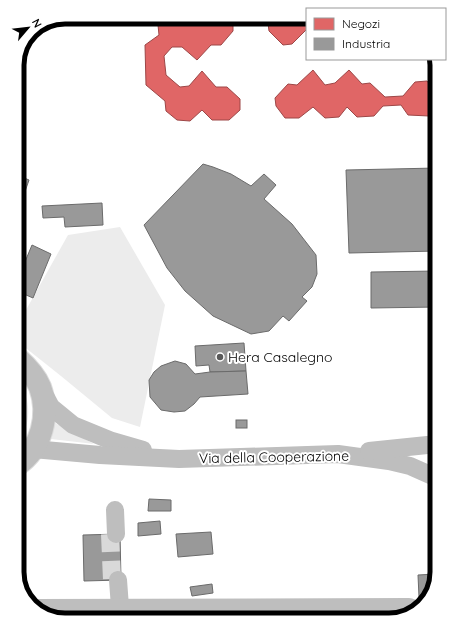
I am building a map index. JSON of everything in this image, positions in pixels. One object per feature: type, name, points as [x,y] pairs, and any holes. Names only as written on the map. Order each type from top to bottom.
[{"type":"main road","points":[[24,364],[40,386],[45,412],[39,438],[33,449],[24,460]]},
{"type":"street","name":"Via della Cooperazione","points":[[33,375],[51,407],[73,425],[112,441],[148,452],[179,459]]},
{"type":"street","points":[[338,454],[430,445]]},
{"type":"street","name":"Via della Cooperazione","points":[[33,449],[100,455],[179,459],[338,454],[396,462],[410,466],[430,475]]},
{"type":"street","points":[[112,511],[113,534]]},
{"type":"street","points":[[115,580],[116,607]]},
{"type":"street","points":[[48,610],[116,607],[410,608]]},
{"type":"shaded area","points":[[120,227],[165,305],[140,427],[112,418],[24,347],[24,314],[68,235]]},
{"type":"shaded area","points":[[24,392],[28,406],[28,419],[24,432]]},
{"type":"shaded area","points":[[55,423],[94,444],[51,439]]},
{"type":"building: Negozi","points":[[233,24],[233,31],[221,45],[211,45],[197,60],[182,47],[172,47],[164,56],[166,75],[180,87],[189,86],[202,71],[216,87],[227,87],[240,99],[240,110],[229,120],[212,120],[202,110],[190,121],[177,120],[166,111],[165,101],[146,85],[145,45],[159,35],[158,25]]},
{"type":"building: Negozi","points":[[268,24],[306,24],[306,30],[292,44],[283,45],[269,31]]},
{"type":"building: Negozi","points":[[313,70],[325,85],[335,83],[349,70],[362,84],[370,83],[385,97],[403,96],[415,82],[427,81],[430,85],[430,115],[408,115],[401,105],[383,106],[374,116],[357,117],[347,107],[339,117],[325,118],[313,107],[299,118],[285,118],[276,106],[275,98],[288,84],[297,85]]},
{"type":"building: Industria","points":[[203,164],[231,174],[251,186],[264,174],[276,185],[264,199],[292,224],[316,255],[317,274],[312,287],[302,297],[307,301],[289,321],[283,316],[269,331],[251,334],[213,316],[185,291],[167,268],[144,225]]},
{"type":"building: Industria","points":[[430,168],[430,251],[349,253],[346,170]]},
{"type":"building: Industria","points":[[24,178],[29,180],[24,194]]},
{"type":"building: Industria","points":[[102,203],[103,225],[65,227],[64,217],[43,218],[42,206]]},
{"type":"building: Industria","points":[[32,245],[51,254],[33,298],[24,294],[24,264]]},
{"type":"building: Industria","points":[[430,271],[430,307],[371,308],[371,272]]},
{"type":"building: Industria","name":"Hera Casalegno","points":[[244,343],[246,371],[210,372],[209,365],[196,366],[195,346]]},
{"type":"building: Industria","points":[[175,361],[186,364],[195,374],[246,371],[248,394],[200,397],[185,411],[174,412],[161,410],[150,397],[149,380],[154,372],[161,366]]},
{"type":"building: Industria","points":[[236,420],[247,420],[247,428],[236,428]]},
{"type":"building: Industria","points":[[149,499],[171,500],[171,511],[148,511]]},
{"type":"building: Industria","points":[[160,521],[161,534],[138,536],[138,523]]},
{"type":"building: Industria","points":[[211,532],[213,554],[178,557],[176,534]]},
{"type":"building: Industria","points":[[120,534],[121,580],[84,581],[83,535]]},
{"type":"building: Industria","points":[[430,574],[429,583],[422,597],[419,597],[418,575]]},
{"type":"building: Industria","points":[[212,584],[213,593],[192,596],[190,587]]},
{"type":"tunnel","points":[[110,534],[112,580]]},
{"type":"place","name":"Hera Casalegno","points":[[220,357]]}]
